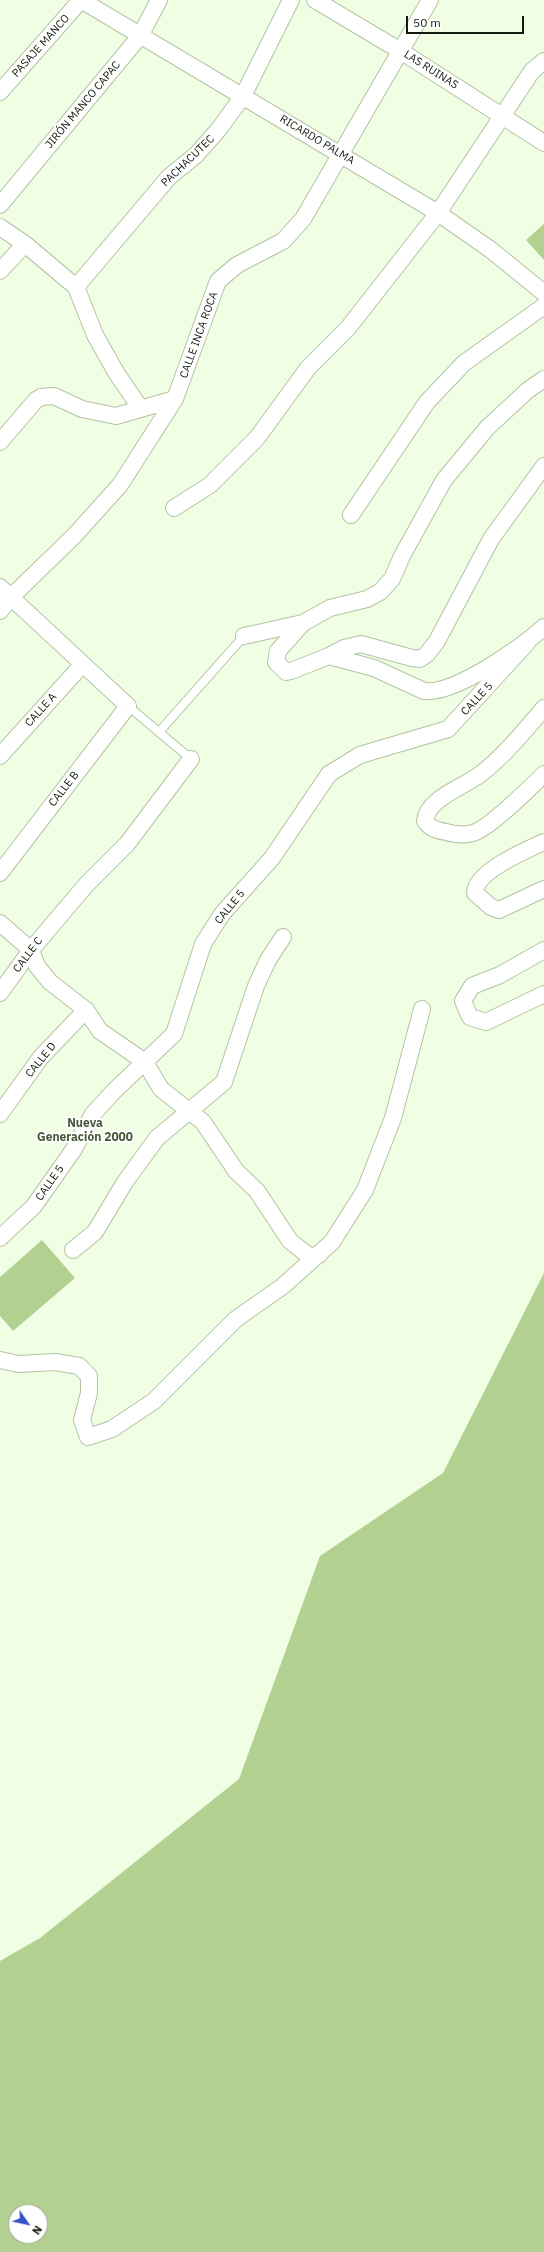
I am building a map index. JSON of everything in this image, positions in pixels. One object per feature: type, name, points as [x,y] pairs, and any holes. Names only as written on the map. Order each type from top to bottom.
[{"type":"street","name":"RICARDO PALMA","points":[[81,0],[438,213],[490,250],[544,293]]},
{"type":"street","name":"PASAJE MANCO","points":[[0,92],[81,0]]},
{"type":"street","name":"JIRÓN MANCO CAPAC","points":[[0,205],[140,36],[159,0]]},
{"type":"street","name":"PACHACUTEC","points":[[76,287],[169,177],[196,155],[219,129],[243,96],[291,0]]},
{"type":"street","name":"LAS RUINAS","points":[[315,0],[399,50],[544,143]]},
{"type":"street","name":"CALLE INCA ROCA","points":[[0,611],[5,592],[74,536],[120,485],[175,399],[218,281],[237,265],[283,241],[303,219],[341,155],[399,50],[430,0]]},
{"type":"street","points":[[174,508],[210,485],[257,438],[308,368],[348,328],[438,213],[504,116],[532,71],[544,61]]},
{"type":"street","points":[[0,227],[25,244],[76,287],[95,335],[117,374],[141,409]]},
{"type":"street","points":[[0,271],[25,244]]},
{"type":"street","points":[[351,514],[427,402],[464,363],[544,306]]},
{"type":"street","points":[[544,379],[528,390],[487,428],[444,480],[402,556],[392,579],[380,592],[367,599],[330,608],[303,624],[278,650],[276,662],[286,672],[292,671],[329,656],[344,648],[360,644],[412,658],[420,659],[427,654],[437,641],[491,539],[544,466]]},
{"type":"street","points":[[0,442],[36,400],[41,397],[54,396],[82,409],[116,416],[175,399]]},
{"type":"street","points":[[5,592],[128,706]]},
{"type":"street","points":[[244,636],[303,624]]},
{"type":"street","points":[[329,656],[374,668],[424,691],[431,692],[465,680],[527,643],[544,627]]},
{"type":"street","name":"CALLE 5","points":[[0,1238],[34,1206],[74,1150],[93,1114],[174,1034],[203,944],[222,914],[272,858],[329,774],[360,755],[448,729],[527,643]]},
{"type":"street","name":"CALLE A","points":[[0,756],[82,665]]},
{"type":"street","name":"CALLE B","points":[[0,873],[128,706]]},
{"type":"street","points":[[544,708],[522,733],[482,773],[439,799],[425,814],[425,821],[431,828],[450,833],[463,835],[474,833],[513,804],[544,774]]},
{"type":"street","name":"CALLE C","points":[[0,993],[31,950],[86,885],[127,844],[191,759]]},
{"type":"street","points":[[544,842],[505,861],[479,882],[475,887],[475,893],[491,907],[499,910],[544,889]]},
{"type":"street","points":[[0,923],[31,950],[37,966],[50,982],[86,1010],[100,1032],[145,1062],[160,1089],[203,1122],[236,1171],[257,1191],[290,1241],[309,1256],[319,1255]]},
{"type":"street","points":[[73,1250],[95,1232],[125,1182],[157,1138],[224,1082],[256,986],[268,960],[283,937]]},
{"type":"street","points":[[544,950],[500,975],[472,986],[464,1001],[470,1017],[486,1022],[544,994]]},
{"type":"street","points":[[0,1360],[19,1364],[55,1362],[79,1366],[90,1376],[89,1393],[82,1420],[88,1437],[112,1429],[154,1401],[236,1319],[283,1286],[332,1242],[365,1190],[393,1118],[422,1009]]},
{"type":"street","name":"CALLE D","points":[[0,1114],[41,1057],[86,1010]]},
{"type":"lane","points":[[159,732],[244,636]]},
{"type":"lane","points":[[128,706],[191,759]]},
{"type":"green space","points":[[544,224],[544,260],[526,240]]},
{"type":"green space","points":[[42,1240],[75,1278],[13,1331],[0,1316],[0,1277]]},
{"type":"green space","points":[[544,1273],[544,2252],[0,2252],[0,1961],[40,1938],[239,1779],[320,1556],[443,1473]]},
{"type":"district","name":"Nueva Generación 2000","points":[[85,1131]]}]
